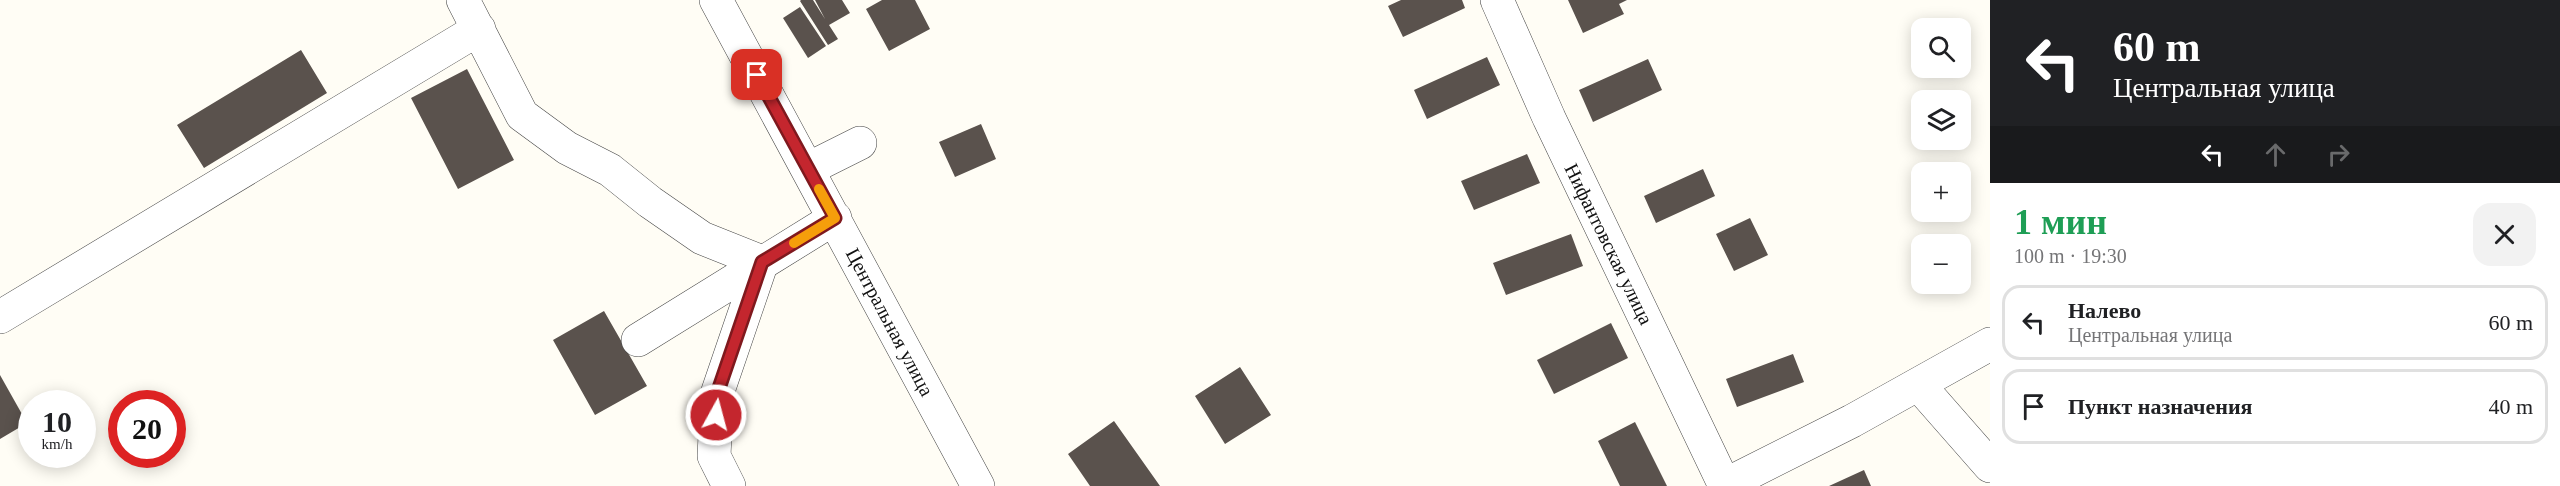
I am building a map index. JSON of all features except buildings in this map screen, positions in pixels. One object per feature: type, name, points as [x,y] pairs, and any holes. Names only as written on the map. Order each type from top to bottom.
[{"type":"street","points":[[463,0],[522,115],[567,148],[610,170],[650,202],[702,238],[762,262]]},
{"type":"street","name":"Центральная улица","points":[[716,0],[978,486]]},
{"type":"street","name":"Нифантовская улица","points":[[1497,0],[1549,118],[1725,485]]},
{"type":"street","points":[[0,317],[479,28]]},
{"type":"street","points":[[808,170],[860,143]]},
{"type":"street","points":[[638,340],[835,218]]},
{"type":"street","points":[[729,486],[714,456],[717,394],[762,262]]},
{"type":"street","points":[[1725,485],[1852,421],[1990,344]]},
{"type":"street","points":[[1918,384],[1990,466]]},
{"type":"slow traffic","points":[[794,243],[835,218],[819,189]]},
{"type":"route","points":[[716,415],[717,394],[762,262],[835,218],[757,75]]}]
